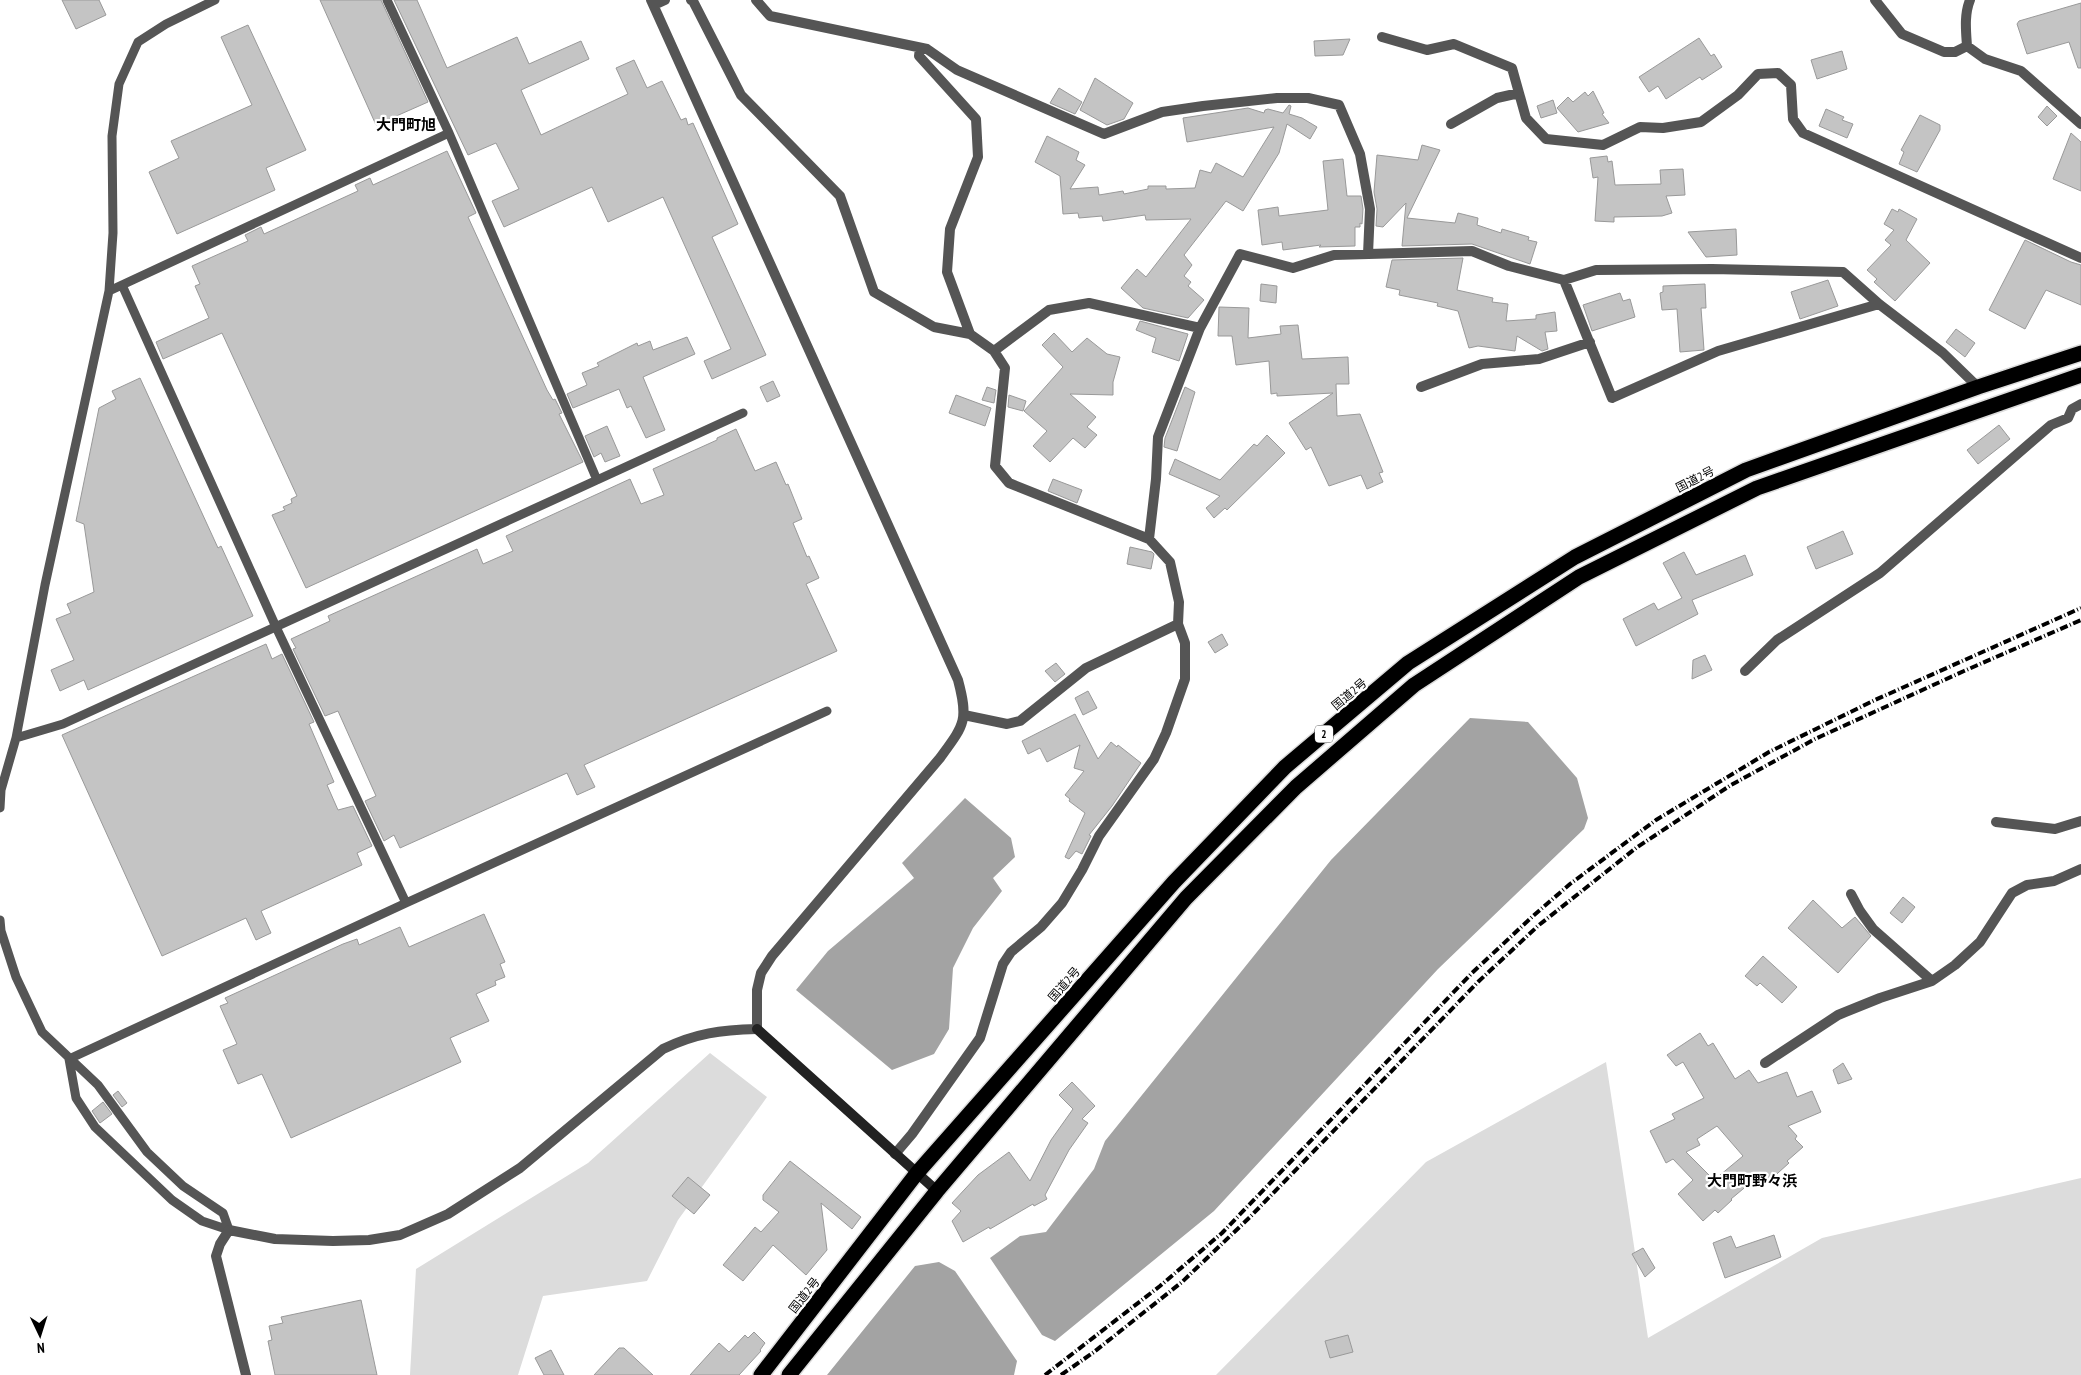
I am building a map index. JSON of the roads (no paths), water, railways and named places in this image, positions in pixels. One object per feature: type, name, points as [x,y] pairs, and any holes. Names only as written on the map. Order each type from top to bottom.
[{"type":"highway","name":"国道2号","points":[[761,1375],[917,1173],[1174,882],[1285,767],[1408,664],[1575,557],[1746,470],[1978,387],[2081,353]]},
{"type":"highway","name":"2","points":[[789,1375],[937,1191],[1186,898],[1296,787],[1414,685],[1579,577],[1757,488],[2081,375]]},
{"type":"street","points":[[665,0],[653,3],[958,680],[964,702],[961,730],[940,758],[772,956],[761,973],[757,990],[757,1028]]},
{"type":"street","points":[[691,0],[741,95],[840,196],[874,292],[934,327],[970,334],[994,350],[1005,368],[995,466],[1009,484],[1149,539],[1170,562],[1179,602],[1178,624],[1185,642],[1185,679],[1166,733],[1154,759],[1099,836],[1082,870],[1062,903],[1041,927],[1011,952],[1003,964],[980,1038],[912,1134],[894,1154]]},
{"type":"street","points":[[756,0],[770,16],[928,49],[957,70],[1104,134],[1162,112],[1195,107],[1276,98],[1308,98],[1339,105],[1360,154],[1370,209],[1368,254]]},
{"type":"street","points":[[1875,0],[1902,34],[1944,52],[1955,52],[1968,46]]},
{"type":"street","points":[[1970,0],[1967,7],[1966,25],[1968,46],[1985,59],[2021,71],[2081,124]]},
{"type":"street","points":[[1382,37],[1427,50],[1454,44],[1504,64],[1512,68],[1526,118],[1546,139],[1603,145],[1640,127],[1664,128],[1701,122],[1738,95],[1758,74],[1778,73],[1791,85],[1793,119],[1803,133],[2081,258]]},
{"type":"street","points":[[920,48],[919,56],[976,119],[978,157],[950,229],[947,272],[970,334]]},
{"type":"street","points":[[1451,124],[1497,98],[1519,93]]},
{"type":"street","points":[[1149,539],[1156,479],[1158,436],[1200,328],[1240,254],[1293,268],[1334,255],[1472,252],[1509,266],[1564,280],[1596,270],[1712,269],[1843,272],[1879,304],[1943,353],[1978,387]]},
{"type":"street","points":[[1564,280],[1612,398],[1718,351],[1879,304]]},
{"type":"street","points":[[994,350],[1049,310],[1090,303],[1200,328]]},
{"type":"street","points":[[1421,387],[1482,364],[1539,359],[1590,342]]},
{"type":"street","points":[[2068,418],[2072,409],[2081,404]]},
{"type":"street","points":[[1746,671],[1777,640],[1880,573],[2051,425],[2081,414]]},
{"type":"street","points":[[964,715],[1007,724],[1020,721],[1086,668],[1178,624]]},
{"type":"street","points":[[1996,822],[2055,829],[2081,821]]},
{"type":"street","points":[[1765,1063],[1838,1015],[1880,998],[1932,981],[1955,965],[1980,942],[2012,893],[2027,885],[2054,880],[2081,870]]},
{"type":"street","points":[[1851,894],[1873,929],[1932,981]]},
{"type":"street","points":[[246,1375],[216,1256],[220,1244],[229,1230],[276,1239],[369,1240],[400,1235],[448,1214],[520,1168],[663,1049],[685,1038],[717,1031],[757,1028],[937,1191]]},
{"type":"lane","points":[[0,808],[1,790],[16,738],[45,584],[109,291],[113,233],[112,136],[119,84],[138,42],[166,24],[215,0]]},
{"type":"lane","points":[[387,0],[449,133],[597,480]]},
{"type":"lane","points":[[109,291],[449,133]]},
{"type":"lane","points":[[122,285],[276,627],[406,903]]},
{"type":"lane","points":[[16,738],[62,724],[743,413]]},
{"type":"lane","points":[[69,1059],[827,711]]},
{"type":"lane","points":[[0,920],[1,931],[16,977],[42,1032],[98,1085],[147,1152],[183,1186],[223,1213],[229,1230]]},
{"type":"lane","points":[[69,1059],[76,1098],[95,1127],[172,1200],[202,1221],[229,1230]]},
{"type":"railway","points":[[1045,1375],[1160,1286],[1222,1233],[1472,973],[1570,884],[1656,820],[1769,752],[1875,700],[2081,608]]},
{"type":"railway","points":[[1061,1375],[1094,1352],[1182,1282],[1250,1217],[1479,981],[1539,925],[1636,848],[1731,785],[1815,739],[2081,620]]},
{"type":"district","name":"大門町旭","points":[[406,124]]},
{"type":"district","name":"大門町野々浜","points":[[1752,1180]]}]
